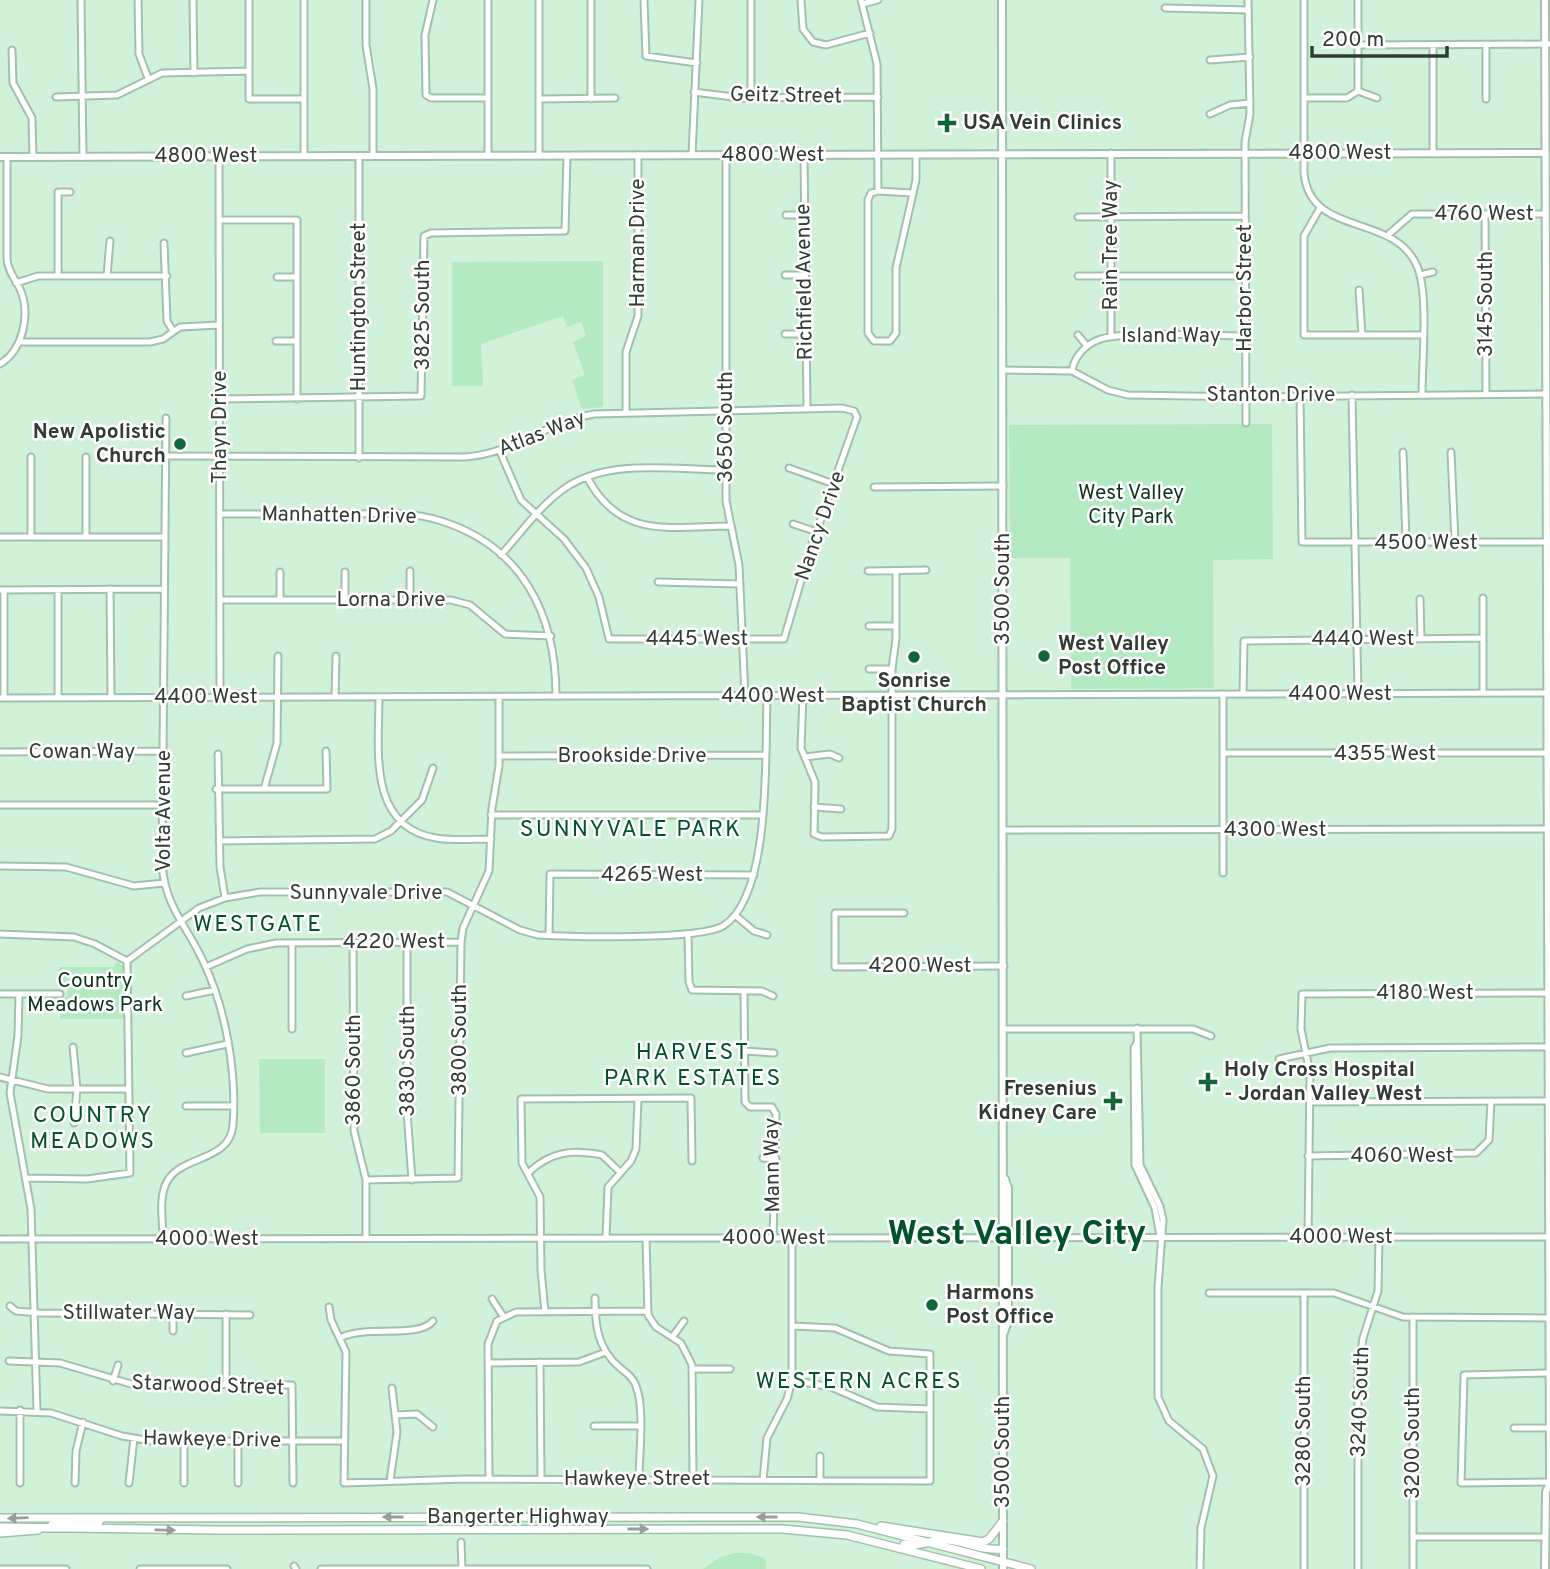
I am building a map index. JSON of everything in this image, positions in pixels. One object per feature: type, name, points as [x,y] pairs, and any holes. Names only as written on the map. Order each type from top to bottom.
[{"type":"highway","points":[[798,1517],[844,1518],[981,1542],[989,1539],[1003,1521]]},
{"type":"highway","name":"Bangerter Highway","points":[[0,1518],[798,1517],[857,1524],[1003,1565],[1031,1569]]},
{"type":"highway","points":[[0,1533],[30,1532],[60,1522],[142,1523],[151,1519]]},
{"type":"highway","name":"Bangerter Highway","points":[[0,1527],[219,1530],[782,1529],[847,1535],[981,1569]]},
{"type":"highway","points":[[847,1535],[866,1535],[915,1546],[947,1540],[983,1548],[1003,1549]]},
{"type":"main road","name":"3500 South","points":[[1002,0],[1004,1238],[1008,1321],[1003,1335],[1003,1565]]},
{"type":"main road","points":[[1545,0],[1548,44],[1546,394],[1550,1318],[1550,1482],[1545,1569]]},
{"type":"main road","name":"4800 West","points":[[4,157],[1548,153]]},
{"type":"street","points":[[81,0],[83,157]]},
{"type":"street","points":[[138,0],[139,58],[148,78]]},
{"type":"street","points":[[194,0],[194,73]]},
{"type":"street","points":[[249,0],[249,99],[303,99]]},
{"type":"street","points":[[304,0],[304,156]]},
{"type":"street","points":[[366,0],[366,45],[373,89],[373,156]]},
{"type":"street","points":[[433,0],[425,35],[427,97],[488,98]]},
{"type":"street","points":[[488,0],[488,156]]},
{"type":"street","points":[[539,0],[539,156]]},
{"type":"street","points":[[591,0],[591,99]]},
{"type":"street","points":[[644,0],[646,57],[697,64]]},
{"type":"street","points":[[692,155],[699,0]]},
{"type":"street","points":[[751,0],[751,98]]},
{"type":"street","points":[[801,0],[803,29],[813,42],[826,45],[870,33]]},
{"type":"street","points":[[878,0],[862,2],[877,60],[878,191]]},
{"type":"street","name":"Harbor Street","points":[[1246,423],[1245,153],[1250,103],[1248,0]]},
{"type":"street","points":[[1304,0],[1304,153],[1307,190],[1320,208],[1334,217],[1389,234],[1410,253],[1420,275],[1422,394]]},
{"type":"street","points":[[1357,91],[1358,0]]},
{"type":"street","points":[[1165,8],[1174,11],[1248,10]]},
{"type":"street","points":[[1486,44],[1486,99]]},
{"type":"street","points":[[1358,45],[1548,44]]},
{"type":"street","points":[[1433,45],[1433,153]]},
{"type":"street","points":[[12,50],[13,83],[32,114],[33,157]]},
{"type":"street","points":[[1210,60],[1250,57]]},
{"type":"street","points":[[56,97],[117,95],[160,74],[249,71]]},
{"type":"street","points":[[1304,98],[1347,98],[1357,91]]},
{"type":"street","points":[[1357,91],[1377,98]]},
{"type":"street","name":"Geitz Street","points":[[694,92],[751,98],[878,97]]},
{"type":"street","points":[[539,99],[615,99]]},
{"type":"street","points":[[1210,114],[1230,105],[1250,103]]},
{"type":"street","name":"Rain Tree Way","points":[[1111,153],[1111,336]]},
{"type":"street","name":"Harman Drive","points":[[626,413],[626,348],[639,316],[638,155]]},
{"type":"street","name":"3650 South","points":[[726,155],[726,470],[729,526],[738,555],[745,696]]},
{"type":"street","name":"Richfield Avenue","points":[[804,155],[804,334],[807,408]]},
{"type":"street","points":[[911,193],[878,191],[871,193],[867,200],[869,337],[876,342],[890,341],[895,337],[896,268],[916,180],[916,155]]},
{"type":"street","name":"Thayn Drive","points":[[219,156],[220,697]]},
{"type":"street","name":"Huntington Street","points":[[359,156],[359,458]]},
{"type":"street","name":"3825 South","points":[[359,398],[421,396],[425,234],[565,231],[567,156]]},
{"type":"street","points":[[0,364],[12,354],[20,342],[22,299],[7,259],[4,157]]},
{"type":"street","points":[[58,276],[58,192],[70,192]]},
{"type":"street","points":[[1320,208],[1304,236],[1304,335],[1422,335]]},
{"type":"street","name":"4760 West","points":[[1389,234],[1412,214],[1546,214]]},
{"type":"street","name":"3145 South","points":[[1485,214],[1486,394]]},
{"type":"street","points":[[786,215],[804,215]]},
{"type":"street","points":[[1079,217],[1245,216]]},
{"type":"street","points":[[219,220],[297,220],[297,398]]},
{"type":"street","points":[[107,276],[110,242]]},
{"type":"street","points":[[164,243],[167,321],[173,331]]},
{"type":"street","points":[[1420,275],[1433,272]]},
{"type":"street","points":[[785,275],[804,275]]},
{"type":"street","points":[[16,283],[29,277],[167,276]]},
{"type":"street","points":[[1078,276],[1245,276]]},
{"type":"street","points":[[276,277],[297,277]]},
{"type":"street","points":[[1359,290],[1362,335]]},
{"type":"street","points":[[20,342],[150,342],[163,339],[184,326],[219,325]]},
{"type":"street","points":[[785,334],[804,334]]},
{"type":"street","points":[[1072,371],[1073,363],[1087,346],[1078,335]]},
{"type":"street","name":"Island Way","points":[[1087,346],[1111,336],[1245,336]]},
{"type":"street","points":[[276,341],[297,341]]},
{"type":"street","name":"Stanton Drive","points":[[1002,370],[1072,371],[1123,394],[1246,397],[1546,394]]},
{"type":"street","name":"4500 West","points":[[1300,395],[1302,542],[1548,542]]},
{"type":"street","points":[[1352,395],[1358,694]]},
{"type":"street","points":[[220,399],[359,398]]},
{"type":"street","name":"Atlas Way","points":[[142,456],[465,457],[500,452],[571,419],[594,414],[807,408],[847,409],[857,413]]},
{"type":"street","name":"Nancy Drive","points":[[784,639],[817,533],[857,424],[857,413]]},
{"type":"street","name":"Volta Avenue","points":[[163,1239],[163,1194],[167,1180],[177,1170],[217,1151],[226,1143],[233,1130],[227,1044],[215,990],[206,967],[178,921],[164,883],[161,853],[164,805],[163,537],[166,418]]},
{"type":"street","points":[[500,452],[515,492],[537,515]]},
{"type":"street","points":[[1403,452],[1406,542]]},
{"type":"street","points":[[1451,452],[1454,542]]},
{"type":"street","points":[[31,457],[31,537]]},
{"type":"street","points":[[86,457],[86,537]]},
{"type":"street","points":[[789,468],[834,484]]},
{"type":"street","points":[[501,555],[558,493],[586,477],[617,470],[726,470]]},
{"type":"street","points":[[586,477],[603,504],[629,522],[650,527],[729,526]]},
{"type":"street","points":[[874,487],[1003,486]]},
{"type":"street","name":"Manhatten Drive","points":[[220,514],[406,514],[454,526],[501,555],[532,592],[551,636],[556,696]]},
{"type":"street","name":"4445 West","points":[[537,515],[564,539],[586,568],[599,597],[610,639],[784,639]]},
{"type":"street","points":[[793,524],[817,533]]},
{"type":"street","points":[[0,537],[163,537]]},
{"type":"street","points":[[803,696],[802,748],[815,776],[813,832],[819,837],[886,837],[891,833],[892,669],[896,626],[896,570]]},
{"type":"street","points":[[869,571],[926,570]]},
{"type":"street","points":[[410,571],[410,600]]},
{"type":"street","points":[[280,572],[280,600]]},
{"type":"street","points":[[345,572],[345,600]]},
{"type":"street","points":[[658,582],[740,584]]},
{"type":"street","points":[[110,589],[111,698]]},
{"type":"street","points":[[2,698],[2,590],[163,589]]},
{"type":"street","points":[[58,590],[58,698]]},
{"type":"street","points":[[1483,598],[1483,693]]},
{"type":"street","points":[[1420,599],[1421,639]]},
{"type":"street","name":"Lorna Drive","points":[[220,600],[457,600],[470,605],[505,634],[551,636]]},
{"type":"street","points":[[869,626],[896,626]]},
{"type":"street","name":"4440 West","points":[[1242,694],[1244,641],[1483,638]]},
{"type":"street","points":[[264,789],[265,775],[276,751],[278,656]]},
{"type":"street","points":[[335,656],[335,697]]},
{"type":"street","points":[[869,669],[892,669]]},
{"type":"street","name":"4400 West","points":[[2,698],[1547,693]]},
{"type":"street","points":[[1223,694],[1223,873]]},
{"type":"street","name":"3800 South","points":[[412,1180],[458,1178],[461,942],[463,928],[489,871],[491,815],[500,756],[499,696]]},
{"type":"street","points":[[767,696],[761,815],[754,875],[748,899],[736,916],[751,929],[767,935]]},
{"type":"street","points":[[379,697],[381,787],[389,807],[401,821],[415,831],[435,838],[491,839]]},
{"type":"street","name":"Cowan Way","points":[[0,752],[164,751]]},
{"type":"street","points":[[216,789],[327,789],[326,751]]},
{"type":"street","name":"4355 West","points":[[1223,753],[1548,753]]},
{"type":"street","points":[[218,754],[216,789],[221,880],[225,898]]},
{"type":"street","points":[[805,757],[830,754],[839,758]]},
{"type":"street","name":"Brookside Drive","points":[[500,756],[764,755]]},
{"type":"street","points":[[219,841],[369,840],[387,834],[426,795],[429,773],[433,768]]},
{"type":"street","points":[[0,805],[164,805]]},
{"type":"street","points":[[814,807],[841,809]]},
{"type":"street","points":[[491,815],[761,815]]},
{"type":"street","name":"4300 West","points":[[1003,830],[1547,829]]},
{"type":"street","points":[[0,866],[66,867],[134,886],[164,883]]},
{"type":"street","name":"4265 West","points":[[549,935],[550,874],[754,875]]},
{"type":"street","name":"Sunnyvale Drive","points":[[127,961],[178,921],[225,898],[269,892],[456,894],[520,930],[549,935],[688,935],[715,930],[736,916]]},
{"type":"street","name":"4200 West","points":[[904,913],[835,913],[835,967],[1004,966]]},
{"type":"street","points":[[0,934],[74,937],[95,944],[127,961],[130,1173],[87,1179],[27,1178]]},
{"type":"street","points":[[688,935],[691,989],[764,991],[773,996]]},
{"type":"street","name":"3860 South","points":[[353,942],[354,1135],[366,1180],[366,1239]]},
{"type":"street","name":"3830 South","points":[[407,942],[407,1112],[412,1180]]},
{"type":"street","name":"4220 West","points":[[206,967],[252,947],[292,943],[461,942]]},
{"type":"street","points":[[292,943],[292,1029]]},
{"type":"street","points":[[186,996],[215,990]]},
{"type":"street","name":"Mann Way","points":[[744,991],[745,1102],[749,1107],[771,1107],[776,1111],[774,1238]]},
{"type":"street","name":"4180 West","points":[[1306,1054],[1301,1030],[1303,994],[1548,993]]},
{"type":"street","points":[[0,994],[60,994]]},
{"type":"street","points":[[19,994],[18,1036],[12,1079],[15,1131],[27,1178],[33,1239],[37,1411]]},
{"type":"street","points":[[1004,1028],[1197,1029],[1211,1036]]},
{"type":"street","points":[[1137,1028],[1137,1043],[1134,1048],[1135,1166],[1155,1208],[1160,1238],[1159,1402],[1169,1421],[1203,1449],[1213,1476],[1201,1528],[1200,1569]]},
{"type":"street","points":[[186,1053],[227,1044]]},
{"type":"street","points":[[73,1047],[77,1057],[74,1124]]},
{"type":"street","points":[[1279,1059],[1337,1048],[1548,1047]]},
{"type":"street","points":[[744,1051],[774,1053]]},
{"type":"street","points":[[1306,1054],[1310,1073],[1308,1237]]},
{"type":"street","points":[[0,1077],[48,1089],[129,1089]]},
{"type":"street","points":[[545,1312],[540,1197],[521,1158],[521,1099],[691,1098],[692,1161]]},
{"type":"street","points":[[606,1238],[607,1192],[636,1149],[638,1099]]},
{"type":"street","name":"4060 West","points":[[1308,1156],[1469,1155],[1485,1147],[1489,1140],[1491,1101]]},
{"type":"street","points":[[1310,1102],[1548,1101]]},
{"type":"street","points":[[186,1106],[233,1106]]},
{"type":"street","points":[[528,1172],[551,1155],[593,1154],[606,1157],[620,1172]]},
{"type":"street","points":[[763,1158],[776,1159]]},
{"type":"street","points":[[366,1180],[412,1180]]},
{"type":"street","name":"3240 South","points":[[1358,1569],[1358,1371],[1363,1338],[1379,1281],[1379,1237]]},
{"type":"street","name":"4000 West","points":[[0,1240],[1549,1237]]},
{"type":"street","points":[[646,1238],[647,1311],[656,1327],[673,1336],[687,1351],[692,1369],[693,1479]]},
{"type":"street","points":[[763,1480],[767,1438],[787,1399],[792,1380],[792,1238]]},
{"type":"street","points":[[1209,1293],[1344,1295],[1394,1316],[1550,1318]]},
{"type":"street","name":"3280 South","points":[[1304,1293],[1304,1569]]},
{"type":"street","points":[[595,1298],[596,1329],[606,1352],[636,1385],[639,1479]]},
{"type":"street","points":[[492,1299],[503,1316]]},
{"type":"street","name":"Stillwater Way","points":[[10,1306],[16,1311],[35,1312],[250,1315]]},
{"type":"street","points":[[329,1307],[333,1324],[342,1337],[346,1355],[344,1441]]},
{"type":"street","points":[[489,1479],[490,1334],[503,1316],[513,1312],[647,1311]]},
{"type":"street","points":[[173,1312],[173,1331]]},
{"type":"street","points":[[226,1314],[226,1385]]},
{"type":"street","name":"3200 South","points":[[1413,1317],[1413,1569]]},
{"type":"street","points":[[342,1337],[361,1330],[422,1329],[433,1321]]},
{"type":"street","points":[[673,1336],[684,1321]]},
{"type":"street","points":[[792,1326],[835,1328],[889,1351],[930,1354],[930,1409],[881,1408],[831,1387],[792,1380]]},
{"type":"street","points":[[488,1363],[579,1362],[606,1352]]},
{"type":"street","name":"Starwood Street","points":[[9,1361],[65,1364],[113,1381],[137,1385],[292,1385],[293,1441]]},
{"type":"street","points":[[540,1362],[541,1479]]},
{"type":"street","name":"Starwood Street","points":[[113,1381],[118,1365]]},
{"type":"street","points":[[692,1369],[730,1369]]},
{"type":"street","points":[[1549,1373],[1464,1375],[1461,1483],[1550,1482]]},
{"type":"street","points":[[390,1481],[397,1437],[392,1388]]},
{"type":"street","name":"Hawkeye Street","points":[[344,1441],[344,1483],[489,1479],[930,1481],[930,1409]]},
{"type":"street","points":[[20,1410],[20,1483]]},
{"type":"street","name":"Hawkeye Drive","points":[[0,1411],[37,1411],[134,1438],[184,1441],[344,1441]]},
{"type":"street","points":[[396,1415],[417,1414],[433,1427]]},
{"type":"street","points":[[75,1483],[76,1451],[83,1422]]},
{"type":"street","points":[[594,1426],[639,1426]]},
{"type":"street","points":[[1514,1428],[1549,1428]]},
{"type":"street","points":[[129,1483],[134,1438]]},
{"type":"street","points":[[184,1441],[184,1483]]},
{"type":"street","points":[[238,1441],[238,1483]]},
{"type":"street","points":[[293,1441],[293,1483]]},
{"type":"street","points":[[820,1456],[820,1481]]},
{"type":"street","points":[[1413,1537],[1545,1537]]},
{"type":"street","points":[[461,1542],[462,1568]]},
{"type":"street","points":[[0,1569],[66,1569]]},
{"type":"street","points":[[140,1569],[227,1569]]},
{"type":"street","points":[[320,1569],[647,1569]]},
{"type":"green space","points":[[603,261],[603,407],[582,409],[572,380],[585,375],[573,342],[586,336],[581,322],[567,327],[563,316],[481,344],[483,386],[452,386],[452,262]]},
{"type":"green space","name":"West Valley City Park","points":[[1272,424],[1273,559],[1213,560],[1214,688],[1071,689],[1070,558],[1010,558],[1009,425]]},
{"type":"green space","name":"Country Meadows Park","points":[[117,962],[125,968],[126,1019],[60,1019],[60,1002],[68,995],[66,987],[60,984],[59,967],[113,967]]},
{"type":"green space","points":[[259,1059],[325,1059],[325,1133],[260,1133]]},
{"type":"green space","points":[[734,1553],[749,1553],[766,1559],[766,1569],[703,1569],[719,1558]]},
{"type":"place","name":"USA Vein Clinics","points":[[947,123]]},
{"type":"place","name":"New Apolistic Church","points":[[180,444]]},
{"type":"place","name":"West Valley Post Office","points":[[1044,656]]},
{"type":"place","name":"Sonrise Baptist Church","points":[[914,657]]},
{"type":"place","name":"Holy Cross Hospital - Jordan Valley West","points":[[1208,1082]]},
{"type":"place","name":"Fresenius Kidney Care","points":[[1113,1101]]},
{"type":"place","name":"Harmons Post Office","points":[[932,1305]]},
{"type":"district","name":"SUNNYVALE PARK","points":[[631,830]]},
{"type":"district","name":"WESTGATE","points":[[258,925]]},
{"type":"district","name":"HARVEST PARK ESTATES","points":[[693,1066]]},
{"type":"district","name":"COUNTRY MEADOWS","points":[[93,1129]]},
{"type":"district","name":"West Valley City","points":[[1017,1235]]},
{"type":"district","name":"WESTERN ACRES","points":[[859,1382]]}]
